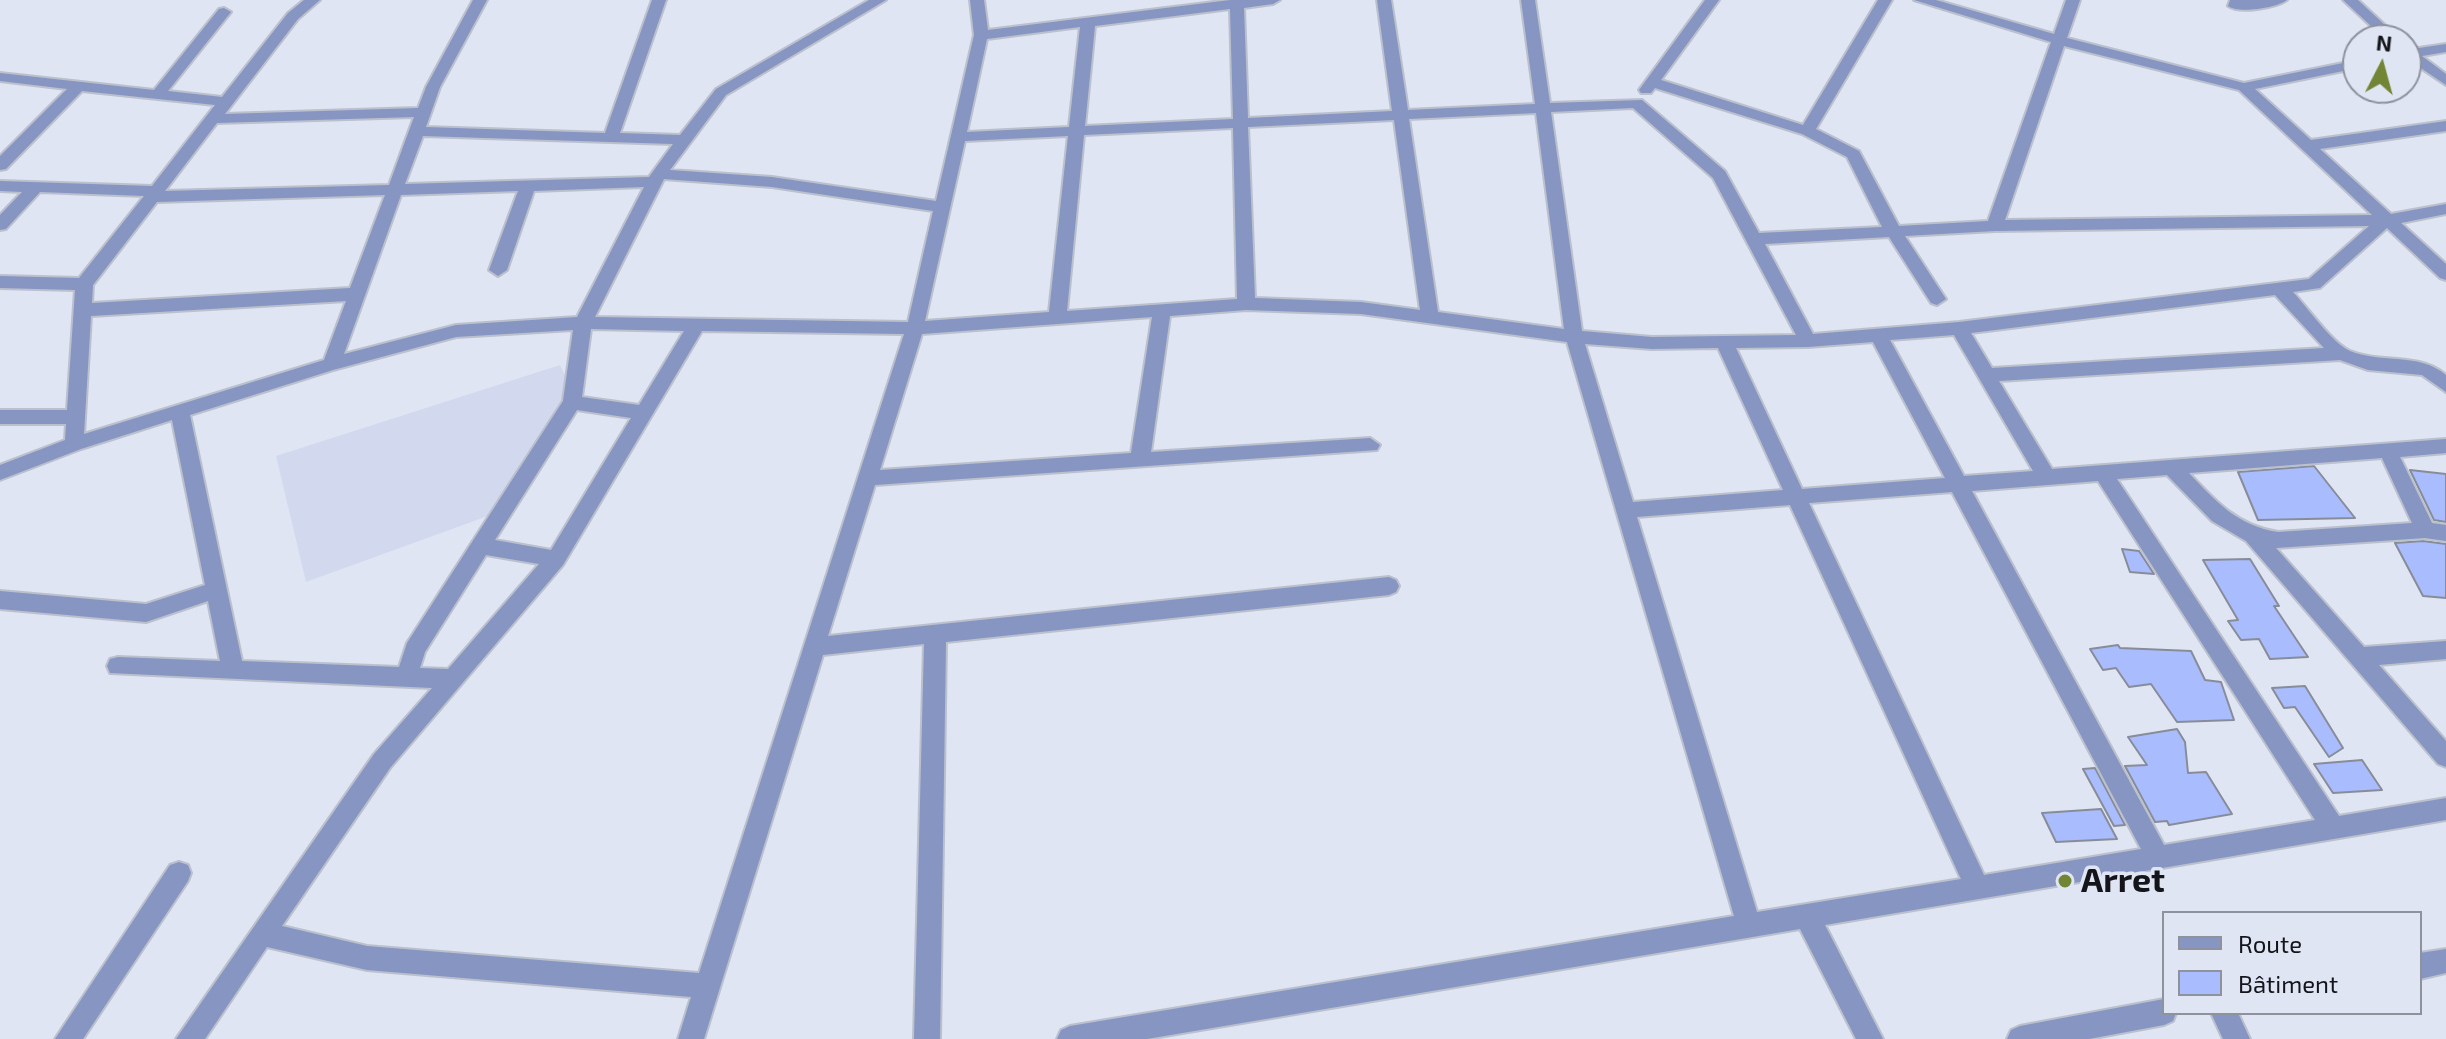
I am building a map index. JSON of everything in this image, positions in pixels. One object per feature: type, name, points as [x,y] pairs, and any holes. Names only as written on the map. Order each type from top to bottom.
[{"type":"street","points":[[74,444],[84,284],[293,16],[313,0]]},
{"type":"street","points":[[331,364],[422,112],[480,0]]},
{"type":"street","points":[[611,138],[659,0]]},
{"type":"street","points":[[407,677],[415,649],[572,402],[583,323],[657,178],[721,92],[879,0]]},
{"type":"street","points":[[691,1039],[915,328],[981,35],[977,0]]},
{"type":"street","points":[[981,35],[1088,22],[1169,6],[1273,0]]},
{"type":"street","points":[[1384,0],[1430,316]]},
{"type":"street","points":[[1528,0],[1574,337],[1749,925]]},
{"type":"street","points":[[1637,103],[1712,0]]},
{"type":"street","points":[[1807,131],[1885,0]]},
{"type":"street","points":[[1921,0],[2059,40],[2244,87],[2342,67]]},
{"type":"street","points":[[1995,226],[2073,0]]},
{"type":"street","points":[[2237,0],[2235,6],[2280,0]]},
{"type":"street","points":[[2350,0],[2376,24]]},
{"type":"street","points":[[1237,2],[1246,304]]},
{"type":"street","points":[[157,95],[224,12]]},
{"type":"street","points":[[1057,319],[1088,22]]},
{"type":"street","points":[[2422,51],[2446,48]]},
{"type":"street","points":[[2422,64],[2446,81]]},
{"type":"street","points":[[0,77],[225,102]]},
{"type":"street","points":[[1652,82],[1807,131],[1853,154],[1893,231],[1937,299]]},
{"type":"street","points":[[0,165],[78,86]]},
{"type":"street","points":[[2244,87],[2446,274]]},
{"type":"street","points":[[958,137],[1637,103],[1719,175],[1808,341]]},
{"type":"street","points":[[212,119],[422,112]]},
{"type":"street","points":[[2306,146],[2446,126]]},
{"type":"street","points":[[415,131],[685,140]]},
{"type":"street","points":[[0,186],[154,194],[393,191],[657,178],[772,182],[942,207]]},
{"type":"street","points":[[498,270],[528,186]]},
{"type":"street","points":[[0,225],[36,187]]},
{"type":"street","points":[[1754,239],[1995,226],[2386,220],[2446,209]]},
{"type":"street","points":[[0,473],[74,444],[331,364],[456,331],[583,323],[915,328],[1246,304],[1361,308],[1574,337],[1725,344],[1808,341],[1959,328],[2314,284],[2386,220]]},
{"type":"street","points":[[0,282],[84,284]]},
{"type":"street","points":[[2279,288],[2340,354]]},
{"type":"street","points":[[83,310],[356,294]]},
{"type":"street","points":[[1140,459],[1162,310]]},
{"type":"street","points":[[189,1039],[382,761],[556,559],[697,324]]},
{"type":"street","points":[[1959,328],[2047,478]]},
{"type":"street","points":[[1877,333],[2158,857]]},
{"type":"street","points":[[1725,344],[1977,887]]},
{"type":"street","points":[[1987,375],[2340,354],[2368,363],[2427,369],[2446,385]]},
{"type":"street","points":[[572,402],[644,413]]},
{"type":"street","points":[[180,411],[233,670]]},
{"type":"street","points":[[0,417],[76,417]]},
{"type":"street","points":[[868,478],[1370,445]]},
{"type":"street","points":[[1625,510],[2446,446]]},
{"type":"street","points":[[2388,451],[2436,532]]},
{"type":"street","points":[[2172,468],[2232,528],[2255,538],[2278,540],[2367,531],[2436,532]]},
{"type":"street","points":[[2103,473],[2334,828]]},
{"type":"street","points":[[2255,538],[2446,757]]},
{"type":"street","points":[[481,546],[556,559]]},
{"type":"street","points":[[815,647],[1389,586]]},
{"type":"street","points":[[0,600],[146,613],[216,590]]},
{"type":"street","points":[[927,1039],[935,634]]},
{"type":"street","points":[[2359,657],[2446,650]]},
{"type":"street","points":[[118,666],[454,679]]},
{"type":"street","points":[[1070,1039],[2446,809]]},
{"type":"street","points":[[68,1039],[179,873]]},
{"type":"street","points":[[1807,916],[1870,1039]]},
{"type":"street","points":[[262,934],[367,958],[708,986]]},
{"type":"street","points":[[2422,966],[2446,961]]},
{"type":"street","points":[[2020,1039],[2162,1012]]},
{"type":"street","points":[[2225,1015],[2237,1039]]},
{"type":"shaded area","points":[[560,365],[570,385],[499,512],[306,582],[276,456]]},
{"type":"building","points":[[2314,466],[2355,518],[2258,520],[2238,472]]},
{"type":"building","points":[[2410,470],[2446,474],[2446,522],[2434,520]]},
{"type":"building","points":[[2423,541],[2446,544],[2446,598],[2423,596],[2395,543]]},
{"type":"building","points":[[2122,549],[2139,551],[2154,574],[2130,572]]},
{"type":"building","points":[[2250,559],[2279,606],[2274,606],[2308,657],[2270,659],[2259,639],[2241,640],[2228,621],[2238,620],[2203,560]]},
{"type":"building","points":[[2118,645],[2120,648],[2191,651],[2205,680],[2221,682],[2234,720],[2177,722],[2151,684],[2129,687],[2116,668],[2103,670],[2090,649]]},
{"type":"building","points":[[2305,686],[2343,748],[2329,757],[2295,707],[2284,708],[2272,688]]},
{"type":"building","points":[[2177,729],[2185,742],[2188,773],[2206,772],[2232,814],[2169,825],[2167,821],[2155,822],[2125,766],[2147,765],[2128,737]]},
{"type":"building","points":[[2362,760],[2382,790],[2333,793],[2314,764]]},
{"type":"building","points":[[2095,768],[2125,825],[2114,826],[2083,769]]},
{"type":"building","points":[[2101,809],[2117,839],[2056,842],[2042,813]]},
{"type":"place","name":"Arret","points":[[2065,881]]}]
